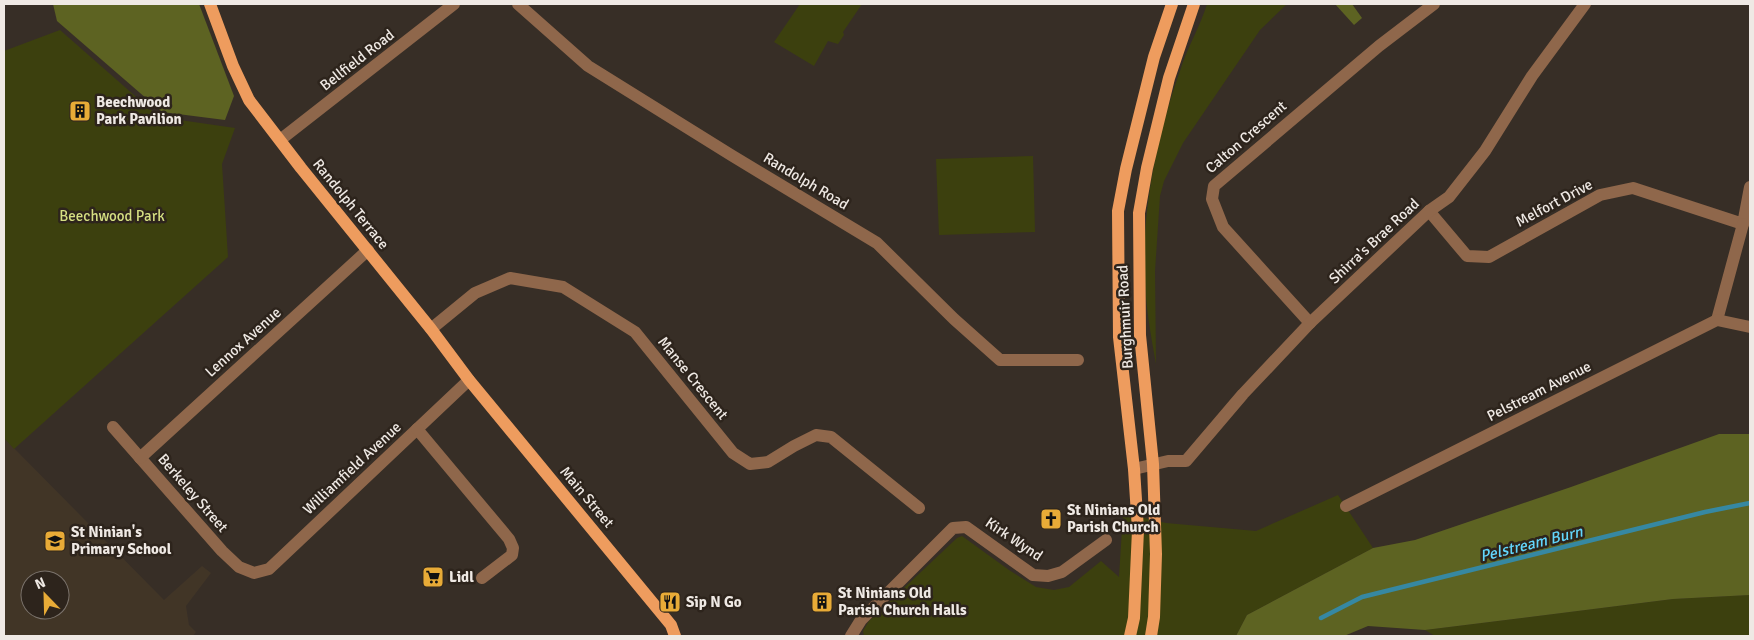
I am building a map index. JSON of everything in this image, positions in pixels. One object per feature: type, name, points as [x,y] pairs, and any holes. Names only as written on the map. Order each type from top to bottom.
[{"type":"main road","name":"Randolph Terrace","points":[[210,4],[233,66],[249,100],[431,329],[469,380]]},
{"type":"main road","name":"Burghmuir Road","points":[[1130,636],[1134,618],[1138,530],[1134,469],[1119,337],[1118,211],[1126,169],[1154,57],[1172,4]]},
{"type":"main road","name":"Burghmuir Road","points":[[1151,636],[1154,617],[1156,554],[1153,464],[1140,335],[1139,213],[1147,168],[1169,78],[1194,4]]},
{"type":"main road","name":"Main Street","points":[[469,380],[671,625],[675,636]]},
{"type":"street","name":"Bellfield Road","points":[[280,140],[454,4]]},
{"type":"street","name":"Randolph Road","points":[[518,4],[588,66],[877,243],[954,319],[1000,360],[1078,360]]},
{"type":"street","name":"Calton Crescent","points":[[1310,323],[1223,227],[1212,198],[1214,186],[1379,46],[1434,4]]},
{"type":"street","name":"Shirra's Brae Road","points":[[1134,469],[1168,461],[1186,461],[1242,394],[1310,323],[1430,211],[1449,197],[1485,152],[1532,76],[1585,4]]},
{"type":"street","points":[[1750,187],[1743,224],[1717,320],[1750,328]]},
{"type":"street","name":"Melfort Drive","points":[[1430,211],[1467,256],[1489,257],[1600,195],[1633,188],[1743,224]]},
{"type":"street","name":"Lennox Avenue","points":[[140,458],[368,250]]},
{"type":"street","name":"Manse Crescent","points":[[431,329],[475,293],[510,278],[563,287],[635,332],[733,453],[750,464],[768,462],[816,435],[831,436],[919,508]]},
{"type":"street","name":"Pelstream Avenue","points":[[1346,506],[1717,320]]},
{"type":"street","name":"Williamfield Avenue","points":[[254,573],[269,569],[469,380]]},
{"type":"street","name":"Berkeley Street","points":[[113,427],[222,551],[239,567],[254,573]]},
{"type":"street","points":[[417,429],[508,539],[513,548],[512,555],[482,578]]},
{"type":"street","name":"Kirk Wynd","points":[[851,636],[861,620],[953,528],[966,527],[1033,575],[1048,576],[1062,572],[1106,540]]},
{"type":"shaded area","name":"St Ninian's Primary School","points":[[4,438],[164,600],[202,566],[211,573],[186,606],[189,625],[196,632],[193,636],[4,636]]},
{"type":"green space","points":[[53,4],[199,4],[234,96],[225,120],[162,112],[57,21]]},
{"type":"green space","points":[[800,4],[862,4],[843,32],[844,35],[838,44],[828,41],[814,66],[774,42]]},
{"type":"green space","points":[[1207,4],[1287,4],[1260,30],[1183,143],[1164,181],[1160,196],[1155,271],[1156,364],[1145,281],[1144,255],[1148,201],[1164,121],[1183,62]]},
{"type":"green space","points":[[1335,4],[1352,4],[1362,18],[1354,25]]},
{"type":"green space","name":"Beechwood Park","points":[[60,30],[159,117],[235,128],[222,164],[228,257],[14,449],[4,438],[4,51]]},
{"type":"green space","points":[[1033,156],[1035,232],[939,235],[936,159]]},
{"type":"green space","points":[[1719,434],[1750,434],[1750,595],[1673,599],[1425,630],[1368,626],[1344,636],[1236,636],[1247,615],[1373,548],[1415,540]]},
{"type":"green space","points":[[1338,495],[1373,548],[1247,615],[1236,636],[864,636],[863,631],[869,621],[957,538],[962,536],[1036,587],[1054,590],[1069,587],[1101,561],[1119,577],[1123,513],[1166,523],[1256,531]]},
{"type":"green space","points":[[1750,595],[1750,636],[1435,636],[1425,630],[1673,599]]},
{"type":"waterway","name":"Pelstream Burn","points":[[1321,618],[1362,597],[1705,512],[1750,503]]},
{"type":"place","name":"Beechwood Park Pavilion","points":[[80,111]]},
{"type":"place","name":"St Ninians Old Parish Church","points":[[1051,519]]},
{"type":"place","name":"St Ninian's Primary School","points":[[55,541]]},
{"type":"place","name":"Lidl","points":[[433,577]]},
{"type":"place","name":"Sip N Go","points":[[670,602]]},
{"type":"place","name":"St Ninians Old Parish Church Halls","points":[[822,602]]}]
